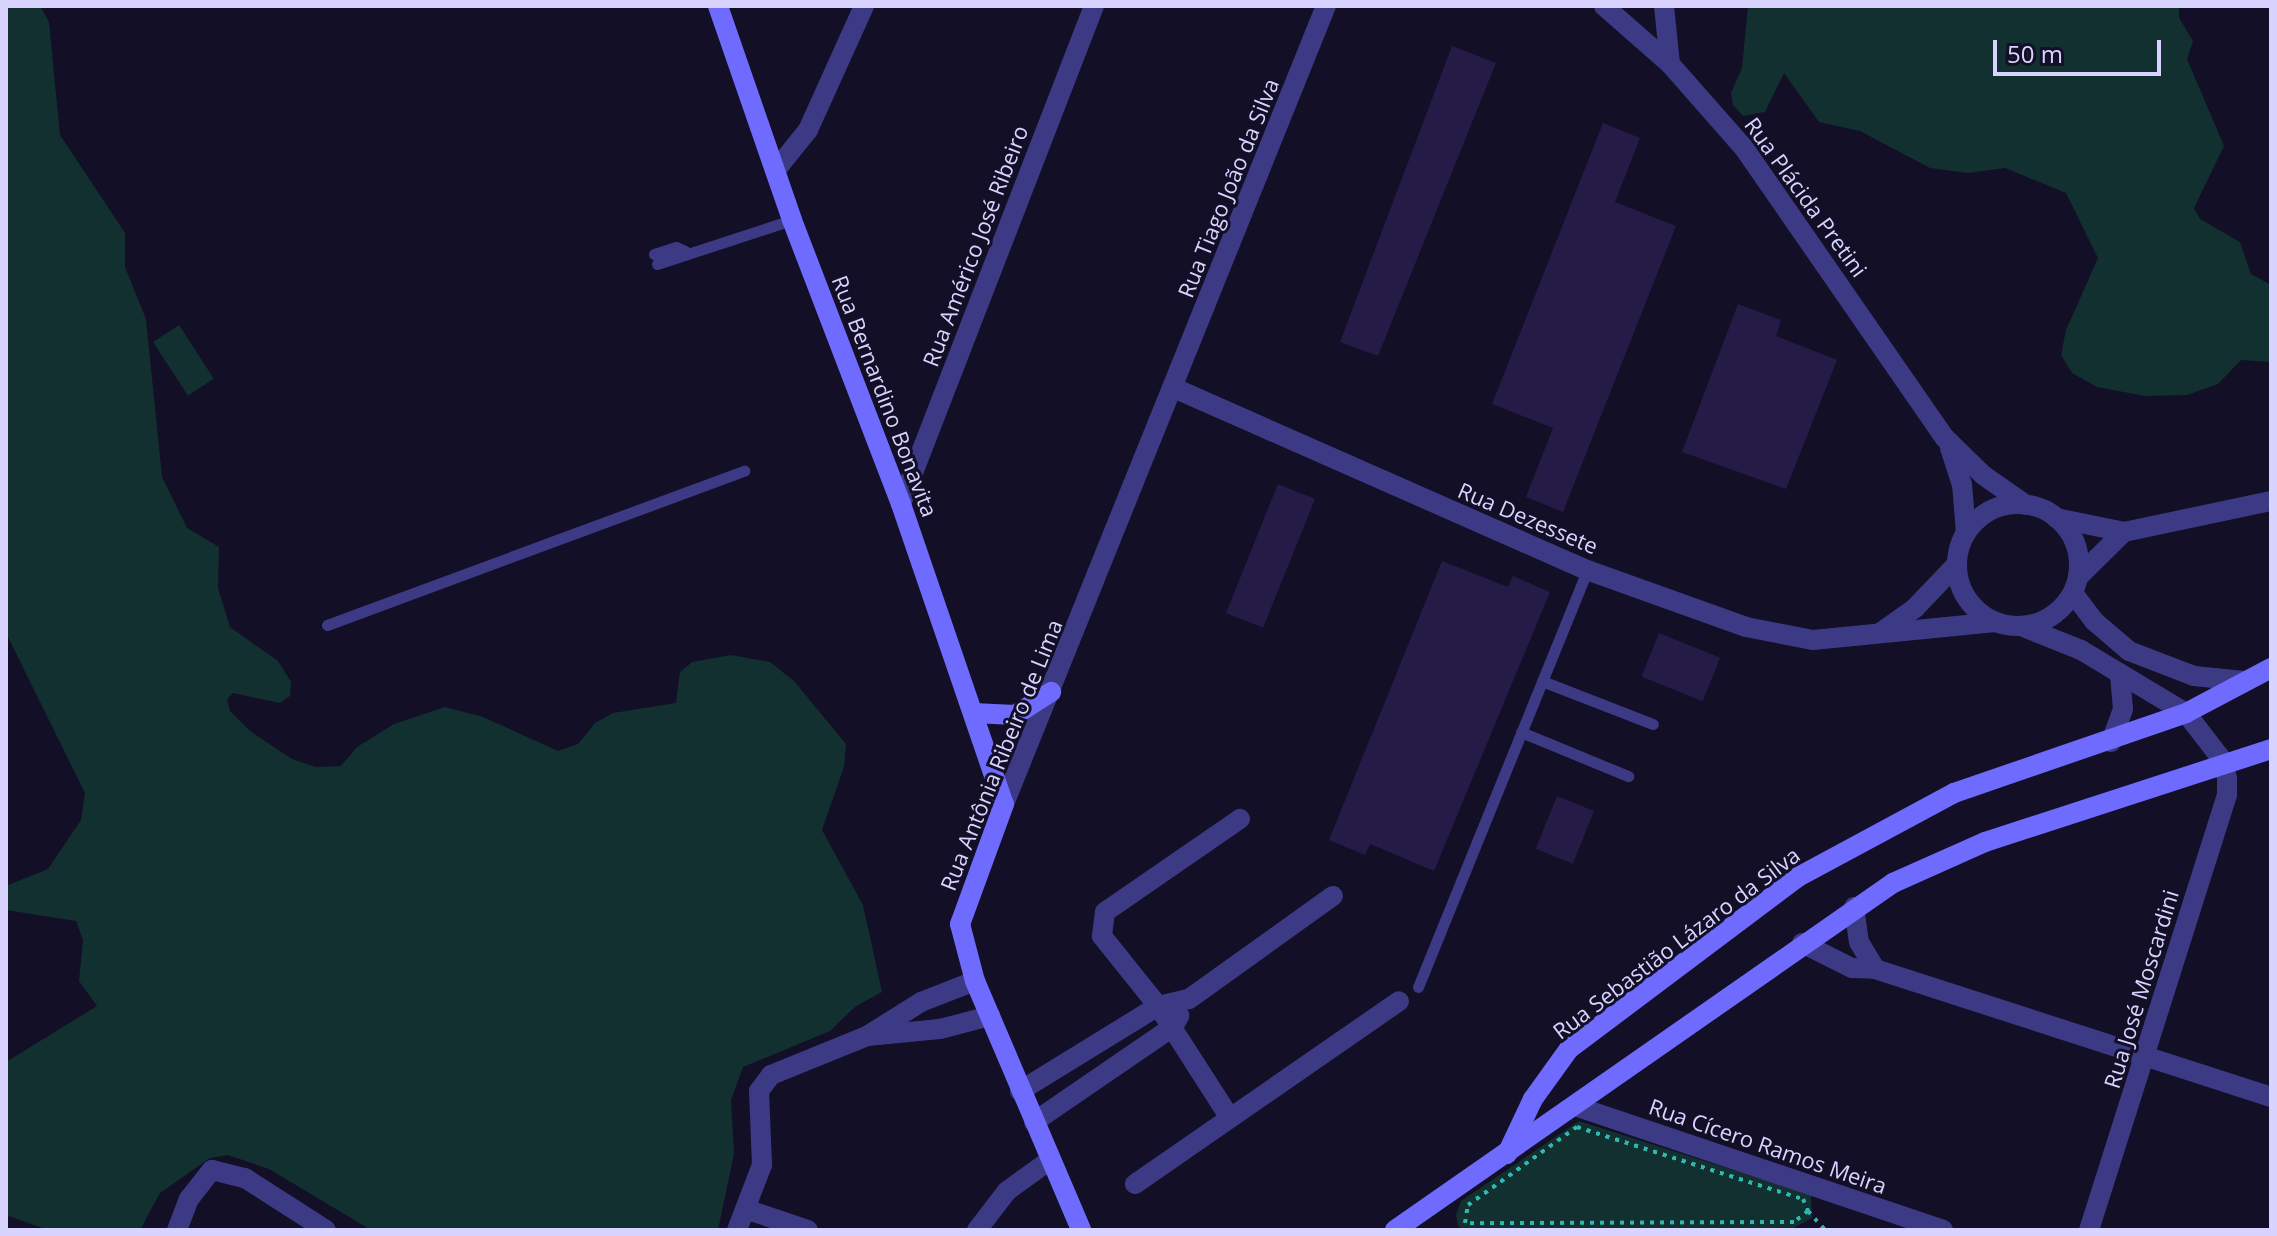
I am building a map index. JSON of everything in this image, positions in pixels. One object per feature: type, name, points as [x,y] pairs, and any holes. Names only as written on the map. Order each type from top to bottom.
[{"type":"street","name":"Rua Bernardino Bonavita","points":[[718,6],[792,220],[901,504],[1004,804]]},
{"type":"street","points":[[775,171],[808,130],[864,6]]},
{"type":"street","name":"Rua Américo José Ribeiro","points":[[901,504],[1094,6]]},
{"type":"street","name":"Rua Tiago João da Silva","points":[[1174,388],[1326,6]]},
{"type":"street","name":"Rua Plácida Pretini","points":[[1604,6],[1670,64],[1744,148],[1945,438],[1983,475],[2026,505]]},
{"type":"street","points":[[1664,6],[1670,64]]},
{"type":"street","name":"Rua Dezessete","points":[[1174,388],[1587,570],[1746,627],[1813,640],[1995,622]]},
{"type":"street","name":"Rua Antônia Ribeiro de Lima","points":[[1081,1230],[975,981],[960,924],[1004,804],[1174,388]]},
{"type":"street","name":"Rua Plácida Pretini","points":[[1945,438],[1962,484],[1966,533]]},
{"type":"street","points":[[1877,636],[1915,608],[1956,565],[1966,533],[1992,510],[2026,505],[2056,518],[2124,532],[2271,501]]},
{"type":"street","points":[[2056,518],[2075,545],[2075,585],[2094,621],[2129,651],[2194,676],[2244,681]]},
{"type":"street","points":[[2021,626],[2052,617],[2075,585],[2124,532]]},
{"type":"street","points":[[1956,565],[1967,599],[1995,622],[2053,636],[2186,713],[2223,761]]},
{"type":"street","name":"Rua Sebastião Lázaro da Silva","points":[[1507,1154],[1533,1099],[1569,1049],[1798,877],[1954,793],[2111,742],[2186,713],[2271,668]]},
{"type":"street","points":[[2111,742],[2123,709],[2120,673]]},
{"type":"street","points":[[973,713],[1015,715],[1051,692]]},
{"type":"street","points":[[1395,1230],[1578,1107],[1854,907],[1985,842],[2223,761],[2271,749]]},
{"type":"street","name":"Rua José Moscardini","points":[[2089,1230],[2227,795],[2223,761]]},
{"type":"street","points":[[1230,1118],[1173,1027],[1102,936],[1105,912],[1240,819]]},
{"type":"street","points":[[1020,1091],[1158,1006],[1189,999],[1333,896]]},
{"type":"street","points":[[1854,907],[1859,942],[1875,969]]},
{"type":"street","points":[[1802,943],[1852,968],[1875,969],[2271,1097]]},
{"type":"street","points":[[737,1230],[748,1210],[762,1165],[759,1091],[771,1075],[867,1036],[921,1002],[975,981]]},
{"type":"street","points":[[1034,1122],[1173,1027],[1189,999]]},
{"type":"street","points":[[1135,1184],[1399,1001]]},
{"type":"street","points":[[867,1036],[940,1029],[990,1016]]},
{"type":"street","name":"Rua Cícero Ramos Meira","points":[[1578,1107],[1943,1230]]},
{"type":"street","points":[[977,1230],[1007,1191],[1050,1160]]},
{"type":"street","points":[[177,1230],[189,1199],[212,1170],[245,1178],[306,1222],[326,1230]]},
{"type":"street","points":[[1869,1230],[1877,1209]]},
{"type":"street","points":[[748,1210],[808,1230]]},
{"type":"lane","points":[[655,259],[676,247],[685,251],[792,220]]},
{"type":"lane","points":[[327,625],[744,471]]},
{"type":"lane","points":[[1418,987],[1587,570]]},
{"type":"lane","points":[[1542,681],[1653,724]]},
{"type":"lane","points":[[1521,732],[1628,776]]},
{"type":"path","points":[[1808,1211],[1794,1222],[1474,1226],[1462,1216],[1468,1205],[1577,1127],[1803,1199],[1808,1211],[1825,1230]]},
{"type":"green space","points":[[6,6],[40,6],[49,22],[60,135],[125,233],[125,267],[146,319],[162,477],[187,528],[219,547],[218,588],[230,627],[278,661],[291,682],[290,696],[280,703],[233,693],[227,699],[230,711],[250,731],[292,759],[316,767],[341,766],[357,747],[394,724],[445,707],[483,717],[558,751],[578,744],[595,723],[613,713],[676,703],[680,672],[692,662],[731,655],[770,662],[794,681],[846,744],[844,767],[822,830],[863,905],[882,992],[856,1006],[830,1031],[743,1067],[731,1100],[734,1154],[718,1230],[371,1230],[269,1169],[228,1155],[210,1158],[160,1193],[140,1230],[48,1230],[6,1215],[6,1062],[97,1006],[79,981],[83,940],[76,921],[6,910],[6,886],[48,869],[81,820],[85,793],[6,633]]},
{"type":"green space","points":[[1748,6],[2179,6],[2179,18],[2193,41],[2187,59],[2224,146],[2194,208],[2200,219],[2240,242],[2251,274],[2271,285],[2271,362],[2241,360],[2218,384],[2187,395],[2145,396],[2097,387],[2072,373],[2061,355],[2066,330],[2098,258],[2066,193],[2005,168],[1968,173],[1930,168],[1860,131],[1819,122],[1784,73],[1765,112],[1743,116],[1733,105],[1731,93],[1742,68]]},
{"type":"green space","points":[[179,325],[214,379],[188,396],[153,342]]},
{"type":"green space","points":[[1579,1121],[1811,1195],[1812,1218],[1792,1229],[1464,1230],[1458,1226],[1456,1215],[1461,1201]]},
{"type":"building","points":[[1452,46],[1496,63],[1378,356],[1340,342]]},
{"type":"building","points":[[1603,123],[1640,138],[1615,202],[1676,226],[1563,512],[1526,497],[1553,428],[1492,404]]},
{"type":"building","points":[[1738,304],[1781,320],[1776,336],[1837,360],[1786,489],[1682,452]]},
{"type":"building","points":[[1278,484],[1315,499],[1263,628],[1226,613]]},
{"type":"building","points":[[1442,561],[1508,587],[1513,576],[1550,592],[1434,871],[1370,844],[1365,855],[1329,840]]},
{"type":"building","points":[[1659,633],[1720,658],[1703,701],[1641,677]]},
{"type":"building","points":[[1557,796],[1594,811],[1573,864],[1536,849]]}]
